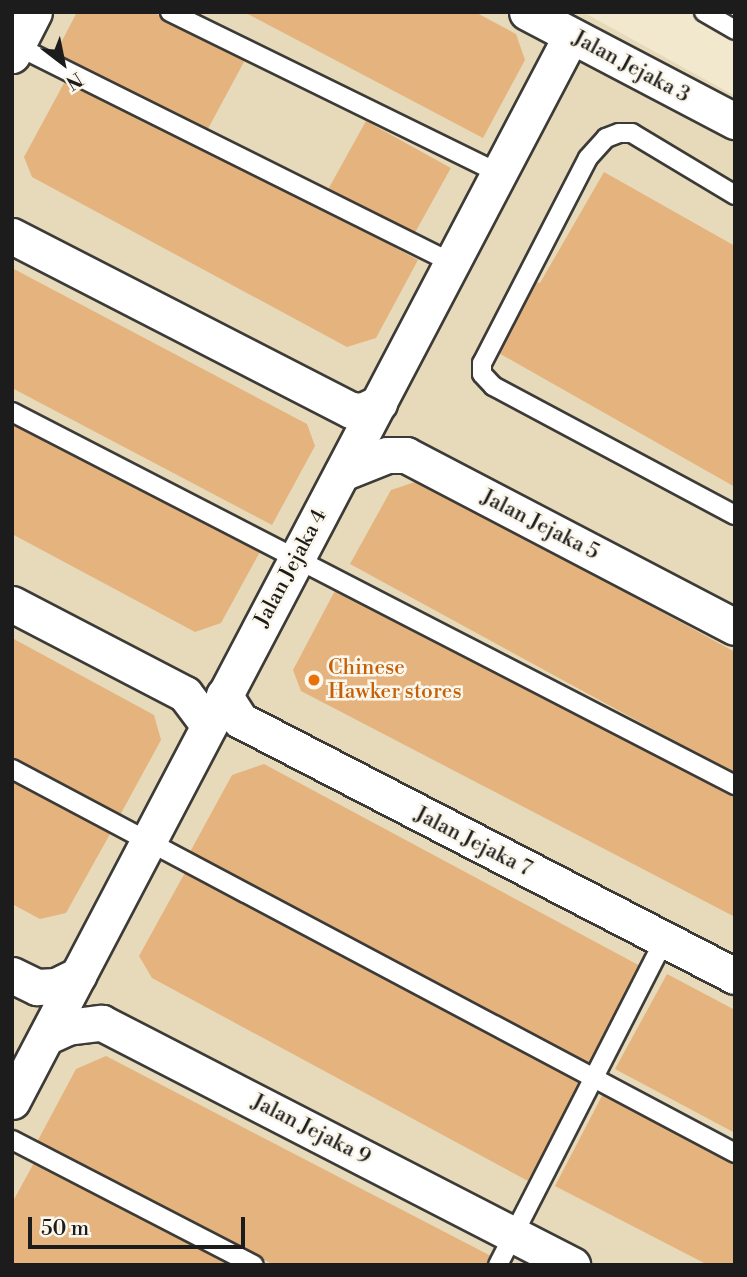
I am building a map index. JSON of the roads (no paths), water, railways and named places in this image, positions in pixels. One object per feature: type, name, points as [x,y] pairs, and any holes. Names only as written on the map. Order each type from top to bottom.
[{"type":"street","points":[[15,50],[34,12]]},
{"type":"street","name":"Jalan Jejaka 3","points":[[527,12],[735,121]]},
{"type":"street","name":"Jalan Jejaka 4","points":[[12,1101],[572,36]]},
{"type":"street","points":[[12,236],[351,410],[362,411],[379,403]]},
{"type":"street","name":"Jalan Jejaka 5","points":[[342,473],[387,455],[406,455],[735,626]]},
{"type":"street","name":"Jalan Jejaka 7","points":[[12,604],[735,976]]},
{"type":"street","points":[[12,975],[37,987],[56,986],[79,975]]},
{"type":"street","name":"Jalan Jejaka 9","points":[[46,1037],[67,1027],[87,1022],[102,1023],[506,1250],[572,1265]]},
{"type":"lane","points":[[170,12],[498,173]]},
{"type":"lane","points":[[704,12],[735,30]]},
{"type":"lane","points":[[15,50],[453,262]]},
{"type":"lane","points":[[735,195],[632,133],[619,133],[606,138],[588,158],[482,363],[482,374],[493,386],[735,515]]},
{"type":"lane","points":[[12,412],[735,785]]},
{"type":"lane","points":[[12,769],[735,1153]]},
{"type":"lane","points":[[506,1250],[664,941]]},
{"type":"lane","points":[[12,1140],[254,1265]]},
{"type":"place","name":"Chinese Hawker stores","points":[[314,680]]}]
